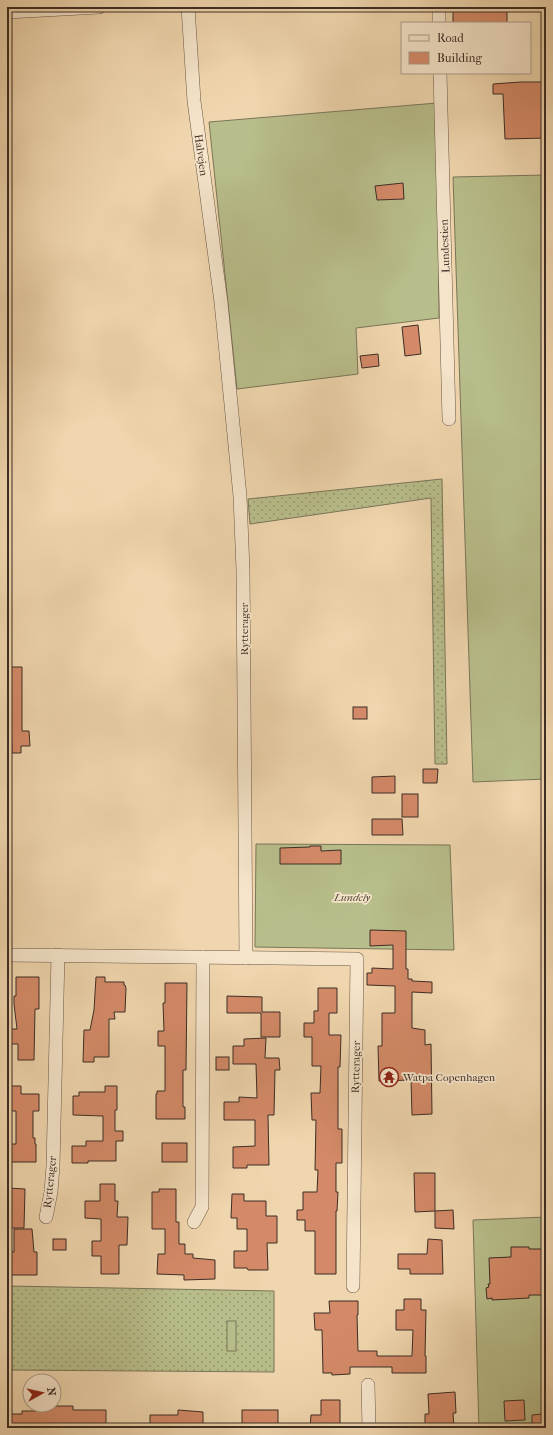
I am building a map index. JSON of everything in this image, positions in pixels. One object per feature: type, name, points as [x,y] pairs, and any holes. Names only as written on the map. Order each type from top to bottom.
[{"type":"street","points":[[7,12],[99,7]]},
{"type":"street","name":"Halvejen","points":[[188,7],[194,101],[221,302]]},
{"type":"street","points":[[439,7],[439,22]]},
{"type":"street","name":"Lundestien","points":[[440,74],[449,419]]},
{"type":"street","name":"Rytterager","points":[[221,302],[240,496],[243,570],[246,958]]},
{"type":"street","name":"Rytterager","points":[[7,954],[357,959],[353,1286]]},
{"type":"street","name":"Rytterager","points":[[46,1216],[51,1192],[53,1166],[58,955]]},
{"type":"street","points":[[194,1222],[202,1206],[203,957]]},
{"type":"street","points":[[368,1385],[369,1428]]},
{"type":"green space","points":[[437,103],[439,318],[356,328],[358,374],[237,389],[209,122]]},
{"type":"green space","points":[[546,175],[546,779],[473,782],[453,177]]},
{"type":"green space","points":[[442,479],[447,764],[435,764],[431,498],[250,524],[248,499]]},
{"type":"green space","name":"Lundely","points":[[256,844],[450,845],[454,950],[255,947]]},
{"type":"green space","points":[[546,1217],[546,1428],[479,1428],[473,1220]]},
{"type":"green space","points":[[7,1286],[274,1291],[274,1372],[7,1370]]},
{"type":"green space","points":[[227,1321],[236,1321],[236,1351],[227,1351]]},
{"type":"building","points":[[453,7],[507,7],[507,22],[453,22]]},
{"type":"building","points":[[546,82],[546,138],[505,139],[503,94],[493,94],[493,84]]},
{"type":"building","points":[[403,183],[404,199],[377,200],[375,186]]},
{"type":"building","points":[[418,325],[421,354],[405,356],[402,327]]},
{"type":"building","points":[[378,354],[379,366],[362,368],[360,356]]},
{"type":"building","points":[[7,667],[22,667],[22,731],[29,731],[30,746],[21,746],[21,753],[12,753],[11,714],[7,714]]},
{"type":"building","points":[[353,707],[367,707],[367,719],[353,719]]},
{"type":"building","points":[[423,769],[438,769],[437,783],[423,783]]},
{"type":"building","points":[[395,776],[395,793],[372,793],[372,777]]},
{"type":"building","points":[[402,794],[418,794],[418,817],[402,817]]},
{"type":"building","points":[[372,819],[402,819],[403,835],[372,835]]},
{"type":"building","points":[[321,846],[321,851],[341,850],[341,864],[280,864],[280,848]]},
{"type":"building","points":[[370,930],[406,931],[406,969],[408,969],[408,979],[412,979],[412,981],[432,982],[432,993],[412,992],[412,1028],[425,1030],[425,1045],[431,1044],[432,1114],[412,1115],[411,1080],[379,1081],[378,1046],[382,1046],[382,1013],[395,1013],[395,986],[367,985],[367,973],[372,973],[372,968],[393,969],[393,945],[370,946]]},
{"type":"building","points":[[16,977],[39,977],[39,1009],[35,1009],[34,1060],[18,1060],[18,1044],[10,1044],[10,1029],[17,1029],[14,1004],[14,996],[16,996]]},
{"type":"building","points":[[96,977],[105,977],[105,982],[124,982],[126,988],[125,1012],[114,1012],[115,1019],[109,1019],[109,1057],[94,1057],[94,1062],[83,1062],[84,1030],[90,1030],[94,1010]]},
{"type":"building","points":[[165,983],[187,983],[186,1070],[183,1070],[183,1107],[185,1107],[185,1119],[156,1119],[156,1094],[157,1091],[165,1091],[165,1046],[158,1046],[158,1031],[164,1031],[163,1003],[165,1003]]},
{"type":"building","points":[[318,988],[337,988],[337,1013],[329,1013],[329,1035],[341,1035],[340,1067],[338,1067],[338,1129],[342,1129],[342,1163],[336,1163],[336,1192],[338,1192],[336,1211],[336,1274],[315,1274],[315,1231],[305,1231],[305,1220],[297,1220],[297,1210],[303,1210],[303,1192],[317,1192],[318,1170],[315,1170],[316,1120],[312,1120],[311,1093],[320,1093],[321,1066],[312,1066],[312,1037],[304,1037],[304,1023],[314,1023],[314,1011],[318,1011]]},
{"type":"building","points":[[227,996],[262,997],[262,1012],[280,1012],[280,1037],[261,1037],[261,1013],[227,1013]]},
{"type":"building","points":[[266,1038],[265,1058],[279,1058],[280,1070],[275,1070],[274,1115],[268,1115],[269,1165],[247,1165],[247,1168],[233,1168],[233,1147],[255,1146],[255,1120],[224,1120],[224,1102],[239,1102],[239,1097],[257,1098],[256,1064],[233,1064],[233,1046],[244,1046],[244,1039]]},
{"type":"building","points":[[216,1057],[229,1057],[229,1070],[216,1070]]},
{"type":"building","points":[[9,1086],[21,1086],[21,1094],[39,1094],[39,1111],[33,1111],[33,1138],[35,1138],[36,1144],[36,1162],[8,1162],[8,1144],[16,1144],[16,1111],[7,1111],[7,1094],[9,1094]]},
{"type":"building","points":[[105,1086],[117,1086],[115,1131],[123,1131],[123,1141],[116,1141],[116,1161],[88,1161],[88,1163],[72,1163],[72,1146],[86,1146],[86,1141],[103,1141],[103,1116],[73,1115],[73,1096],[79,1096],[79,1092],[105,1092]]},
{"type":"building","points":[[162,1143],[187,1143],[187,1162],[162,1162]]},
{"type":"building","points":[[414,1173],[435,1173],[435,1211],[415,1212]]},
{"type":"building","points":[[100,1184],[115,1184],[115,1201],[118,1201],[117,1217],[128,1217],[127,1245],[119,1245],[119,1274],[101,1274],[101,1256],[92,1256],[92,1241],[101,1241],[101,1219],[85,1218],[85,1201],[100,1201]]},
{"type":"building","points":[[7,1188],[25,1189],[24,1228],[7,1228]]},
{"type":"building","points":[[159,1189],[176,1189],[176,1222],[179,1222],[179,1244],[185,1244],[185,1254],[193,1254],[193,1258],[215,1260],[215,1279],[184,1280],[184,1275],[157,1274],[158,1254],[165,1254],[165,1229],[152,1229],[152,1192],[159,1192]]},
{"type":"building","points":[[232,1194],[244,1194],[244,1201],[266,1201],[266,1216],[277,1216],[277,1243],[267,1243],[268,1270],[234,1268],[234,1251],[247,1251],[247,1229],[237,1229],[237,1218],[231,1218]]},
{"type":"building","points":[[453,1210],[454,1229],[435,1228],[435,1211]]},
{"type":"building","points":[[14,1229],[32,1229],[34,1252],[37,1252],[37,1275],[8,1275],[8,1252],[14,1252]]},
{"type":"building","points":[[53,1239],[66,1239],[66,1250],[53,1250]]},
{"type":"building","points":[[428,1239],[442,1240],[443,1274],[410,1274],[410,1269],[398,1269],[398,1254],[427,1254]]},
{"type":"building","points":[[511,1247],[546,1249],[546,1295],[529,1295],[529,1298],[487,1299],[486,1288],[489,1287],[488,1284],[490,1284],[489,1258],[511,1257]]},
{"type":"building","points":[[404,1299],[421,1299],[421,1310],[426,1310],[426,1373],[392,1373],[392,1367],[350,1367],[350,1374],[332,1375],[332,1373],[323,1373],[322,1330],[315,1330],[314,1313],[330,1313],[329,1301],[358,1301],[358,1351],[377,1351],[377,1356],[412,1356],[413,1330],[396,1330],[396,1310],[404,1310]]},
{"type":"building","points":[[455,1392],[456,1413],[453,1413],[454,1428],[425,1428],[425,1414],[429,1414],[428,1394]]},
{"type":"building","points":[[321,1400],[340,1400],[340,1428],[310,1428],[311,1415],[321,1415]]},
{"type":"building","points":[[524,1400],[525,1420],[505,1421],[504,1401]]},
{"type":"building","points":[[62,1406],[73,1406],[73,1410],[106,1410],[106,1428],[71,1428],[71,1425],[43,1425],[43,1428],[7,1428],[7,1414],[62,1413]]},
{"type":"building","points":[[178,1410],[203,1412],[203,1428],[150,1428],[150,1415],[178,1415]]},
{"type":"building","points":[[242,1410],[278,1410],[278,1428],[242,1428]]},
{"type":"building","points":[[543,1414],[543,1428],[532,1428],[532,1415]]},
{"type":"place","name":"Watpa Copenhagen","points":[[389,1077]]}]
